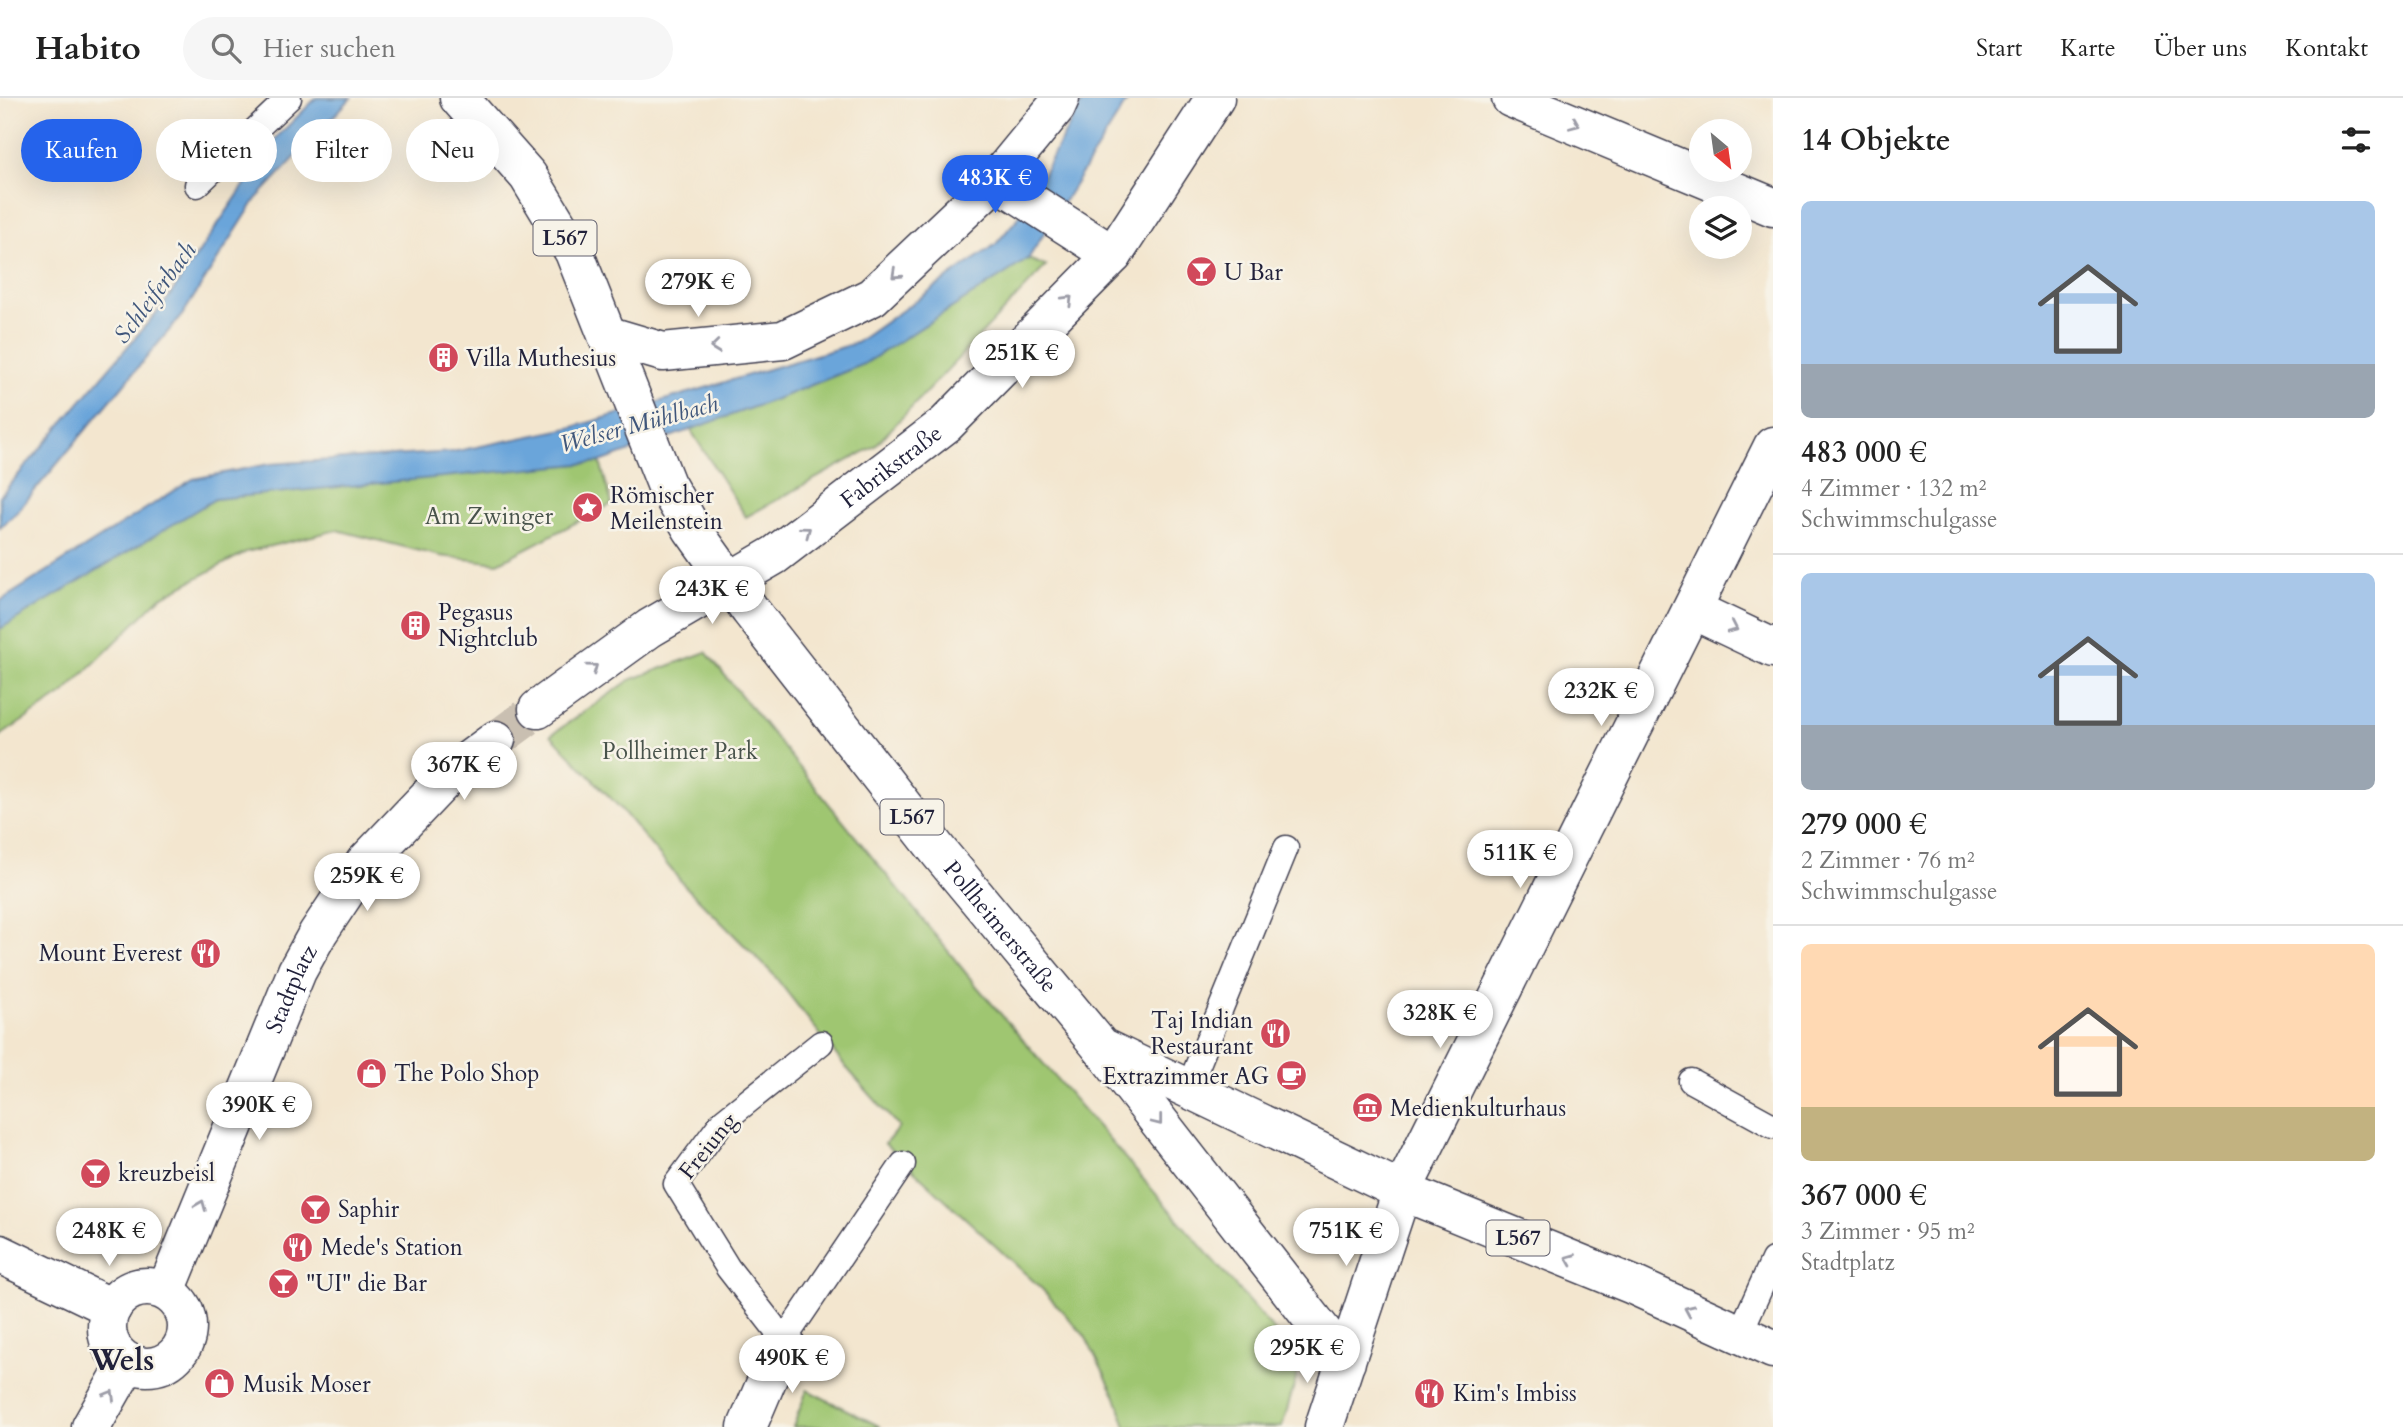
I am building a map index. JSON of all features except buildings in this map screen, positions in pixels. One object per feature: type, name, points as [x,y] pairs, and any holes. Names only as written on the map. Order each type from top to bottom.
[{"type":"main road","name":"Pollheimerstraße","points":[[459,98],[528,176],[574,252],[666,484],[692,529],[729,582],[939,852],[1101,1047],[1346,1362]]},
{"type":"main road","points":[[609,335],[663,352],[783,340],[872,297],[996,180],[1056,107],[1060,98]]},
{"type":"main road","name":"Fabrikstraße","points":[[729,582],[775,555],[946,424],[1101,248],[1215,98]]},
{"type":"main road","points":[[1511,98],[1773,207]]},
{"type":"main road","points":[[996,180],[1101,248]]},
{"type":"main road","points":[[1324,1427],[1402,1191],[1773,446]]},
{"type":"main road","points":[[538,709],[650,628],[729,582]]},
{"type":"main road","points":[[1693,610],[1773,648]]},
{"type":"main road","name":"Stadtplatz","points":[[166,1291],[297,971],[317,933],[364,864],[450,774],[496,740]]},
{"type":"main road","name":"Pollheimerstraße","points":[[1101,1047],[1402,1191]]},
{"type":"main road","name":"L567","points":[[1402,1191],[1633,1285],[1757,1341]]},
{"type":"main road","points":[[0,1254],[111,1308]]},
{"type":"main road","points":[[141,1287],[166,1291],[177,1300],[184,1311],[186,1339],[179,1351],[169,1360],[156,1366],[128,1362],[118,1355],[111,1345],[107,1320],[111,1308],[129,1291],[141,1287]]},
{"type":"main road","points":[[747,1427],[784,1340]]},
{"type":"main road","points":[[91,1427],[128,1362]]},
{"type":"lane","points":[[197,185],[289,98]]},
{"type":"lane","points":[[1188,1089],[1286,848]]},
{"type":"lane","name":"Freiung","points":[[784,1340],[728,1268],[676,1184],[722,1122],[821,1043]]},
{"type":"lane","points":[[1691,1081],[1773,1126]]},
{"type":"lane","points":[[784,1340],[903,1164]]},
{"type":"lane","points":[[1757,1341],[1773,1261]]},
{"type":"green space","points":[[1028,259],[1046,266],[875,446],[746,517],[690,429],[779,398],[864,364]]},
{"type":"green space","name":"Am Zwinger","points":[[600,462],[612,504],[498,563],[440,556],[337,530],[246,552],[161,597],[63,694],[0,736],[0,626],[215,499],[288,489]]},
{"type":"green space","name":"Pollheimer Park","points":[[706,652],[974,983],[1301,1362],[1282,1427],[1126,1427],[1116,1397],[1085,1336],[1041,1288],[885,1144],[899,1127],[845,1066],[772,973],[684,885],[621,809],[551,735],[630,680]]},
{"type":"green space","points":[[807,1390],[881,1427],[793,1427]]},
{"type":"water","points":[[316,98],[351,98],[331,119],[295,119]]},
{"type":"water","name":"Welser Mühlbach","points":[[1084,98],[1129,98],[1028,259],[864,364],[779,398],[600,462],[215,499],[0,629],[0,601],[193,479],[269,464],[452,452],[574,427],[856,343],[996,244],[1022,213]]},
{"type":"water","points":[[291,123],[291,162],[277,177],[277,137]]},
{"type":"water","points":[[247,182],[272,182],[256,199],[183,314],[16,513],[0,528],[0,496],[164,304]]},
{"type":"tunnel","points":[[496,740],[538,709]]},
{"type":"place","name":"U Bar","points":[[1201,272]]},
{"type":"place","name":"Villa Muthesius","points":[[443,358]]},
{"type":"place","name":"Römischer Meilenstein","points":[[587,508]]},
{"type":"place","name":"Pegasus Nightclub","points":[[415,625]]},
{"type":"place","name":"Mount Everest","points":[[205,953]]},
{"type":"place","name":"Taj Indian Restaurant","points":[[1276,1033]]},
{"type":"place","name":"The Polo Shop","points":[[371,1073]]},
{"type":"place","name":"Extrazimmer AG","points":[[1292,1076]]},
{"type":"place","name":"Medienkulturhaus","points":[[1367,1108]]},
{"type":"place","name":"kreuzbeisl","points":[[95,1173]]},
{"type":"place","name":"Saphir","points":[[315,1209]]},
{"type":"place","name":"Mede's Station","points":[[298,1247]]},
{"type":"place","name":"\"UI\" die Bar","points":[[283,1283]]},
{"type":"place","name":"Musik Moser","points":[[220,1384]]},
{"type":"place","name":"Kim's Imbiss","points":[[1430,1393]]},
{"type":"district","name":"Wels","points":[[122,1360]]},
{"type":"water label","name":"Schleiferbach","points":[[155,293]]}]
